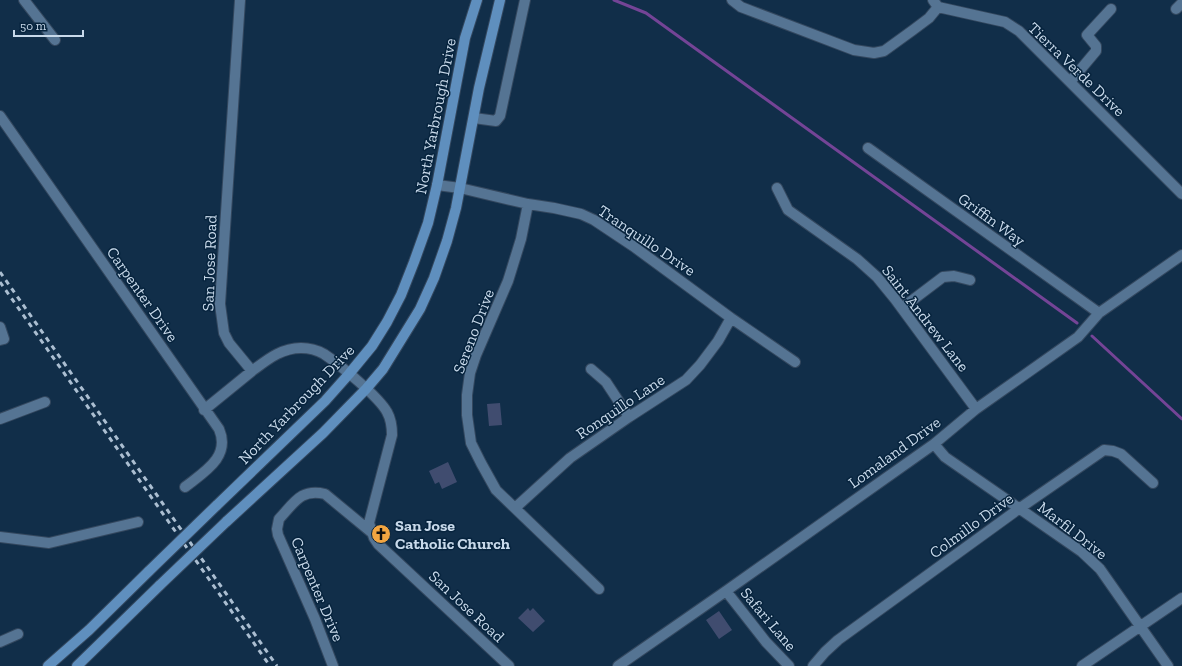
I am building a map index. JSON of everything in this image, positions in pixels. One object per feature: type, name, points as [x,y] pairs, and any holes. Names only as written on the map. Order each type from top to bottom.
[{"type":"main road","name":"North Yarbrough Drive","points":[[48,666],[89,630],[325,401],[372,346],[401,295],[428,223],[437,185],[465,38],[477,0]]},
{"type":"main road","points":[[77,666],[226,522],[323,433],[366,389],[383,369],[420,309],[434,278],[447,241],[460,188],[486,56],[500,0]]},
{"type":"street","points":[[24,0],[56,40]]},
{"type":"street","name":"San Jose Road","points":[[240,0],[220,304],[224,333],[229,343],[252,371]]},
{"type":"street","points":[[474,118],[496,121],[500,116],[525,0]]},
{"type":"street","points":[[732,0],[741,7],[854,50],[874,53],[884,51],[929,18],[935,4]]},
{"type":"street","name":"Tierra Verde Drive","points":[[935,4],[1005,22],[1019,31],[1182,194]]},
{"type":"street","points":[[1070,82],[1096,51],[1096,46],[1087,35],[1111,9]]},
{"type":"street","name":"Carpenter Drive","points":[[0,116],[204,410],[219,429],[222,445],[220,455],[213,465],[185,487]]},
{"type":"street","name":"Griffin Way","points":[[868,148],[1099,313]]},
{"type":"street","name":"Tranquillo Drive","points":[[437,185],[460,188],[528,204],[581,214],[594,220],[633,246],[731,318],[795,362]]},
{"type":"street","name":"Saint Andrew Lane","points":[[777,188],[788,210],[857,259],[877,277],[902,308],[976,409]]},
{"type":"street","name":"Sereno Drive","points":[[528,204],[521,239],[510,274],[470,373],[466,395],[471,443],[480,464],[496,490],[599,589]]},
{"type":"street","name":"Lomaland Drive","points":[[618,666],[934,444],[976,409],[1078,336],[1099,313],[1182,255]]},
{"type":"street","points":[[902,308],[943,277],[954,276],[970,280]]},
{"type":"street","name":"Ronquillo Lane","points":[[514,508],[570,458],[686,380],[700,365],[718,341],[731,318]]},
{"type":"street","points":[[0,327],[4,339],[0,340]]},
{"type":"street","points":[[204,410],[252,371],[282,351],[302,348],[324,354],[380,402],[387,412],[391,424],[392,435],[371,514],[371,532]]},
{"type":"street","points":[[591,369],[606,382],[629,417]]},
{"type":"street","points":[[0,419],[45,402]]},
{"type":"street","name":"Marfil Drive","points":[[934,444],[945,457],[1082,552],[1100,569],[1168,666]]},
{"type":"street","name":"Colmillo Drive","points":[[813,666],[838,640],[1020,508],[1104,450],[1114,451],[1121,454],[1153,483]]},
{"type":"street","name":"Carpenter Drive","points":[[333,666],[315,619],[278,535],[279,519],[302,496],[308,493],[316,492],[325,494],[371,532]]},
{"type":"street","points":[[0,537],[49,544],[138,522]]},
{"type":"street","name":"San Jose Road","points":[[371,532],[378,544],[510,666]]},
{"type":"street","name":"Safari Lane","points":[[726,591],[766,642],[789,666]]},
{"type":"street","points":[[1082,666],[1182,598]]},
{"type":"street","points":[[0,642],[18,634]]},
{"type":"building","points":[[500,403],[502,425],[489,426],[487,404]]},
{"type":"building","points":[[448,462],[457,482],[442,489],[439,482],[435,484],[429,471]]},
{"type":"building","points":[[528,608],[530,611],[533,608],[545,621],[533,632],[518,618]]},
{"type":"building","points":[[719,611],[732,630],[719,639],[706,620]]},
{"type":"waterway","points":[[614,0],[646,13],[1077,323]]},
{"type":"waterway","points":[[1092,336],[1182,419]]},
{"type":"railway","points":[[0,272],[277,666]]},
{"type":"railway","points":[[0,282],[270,666]]},
{"type":"place","name":"San Jose Catholic Church","points":[[381,534]]}]
